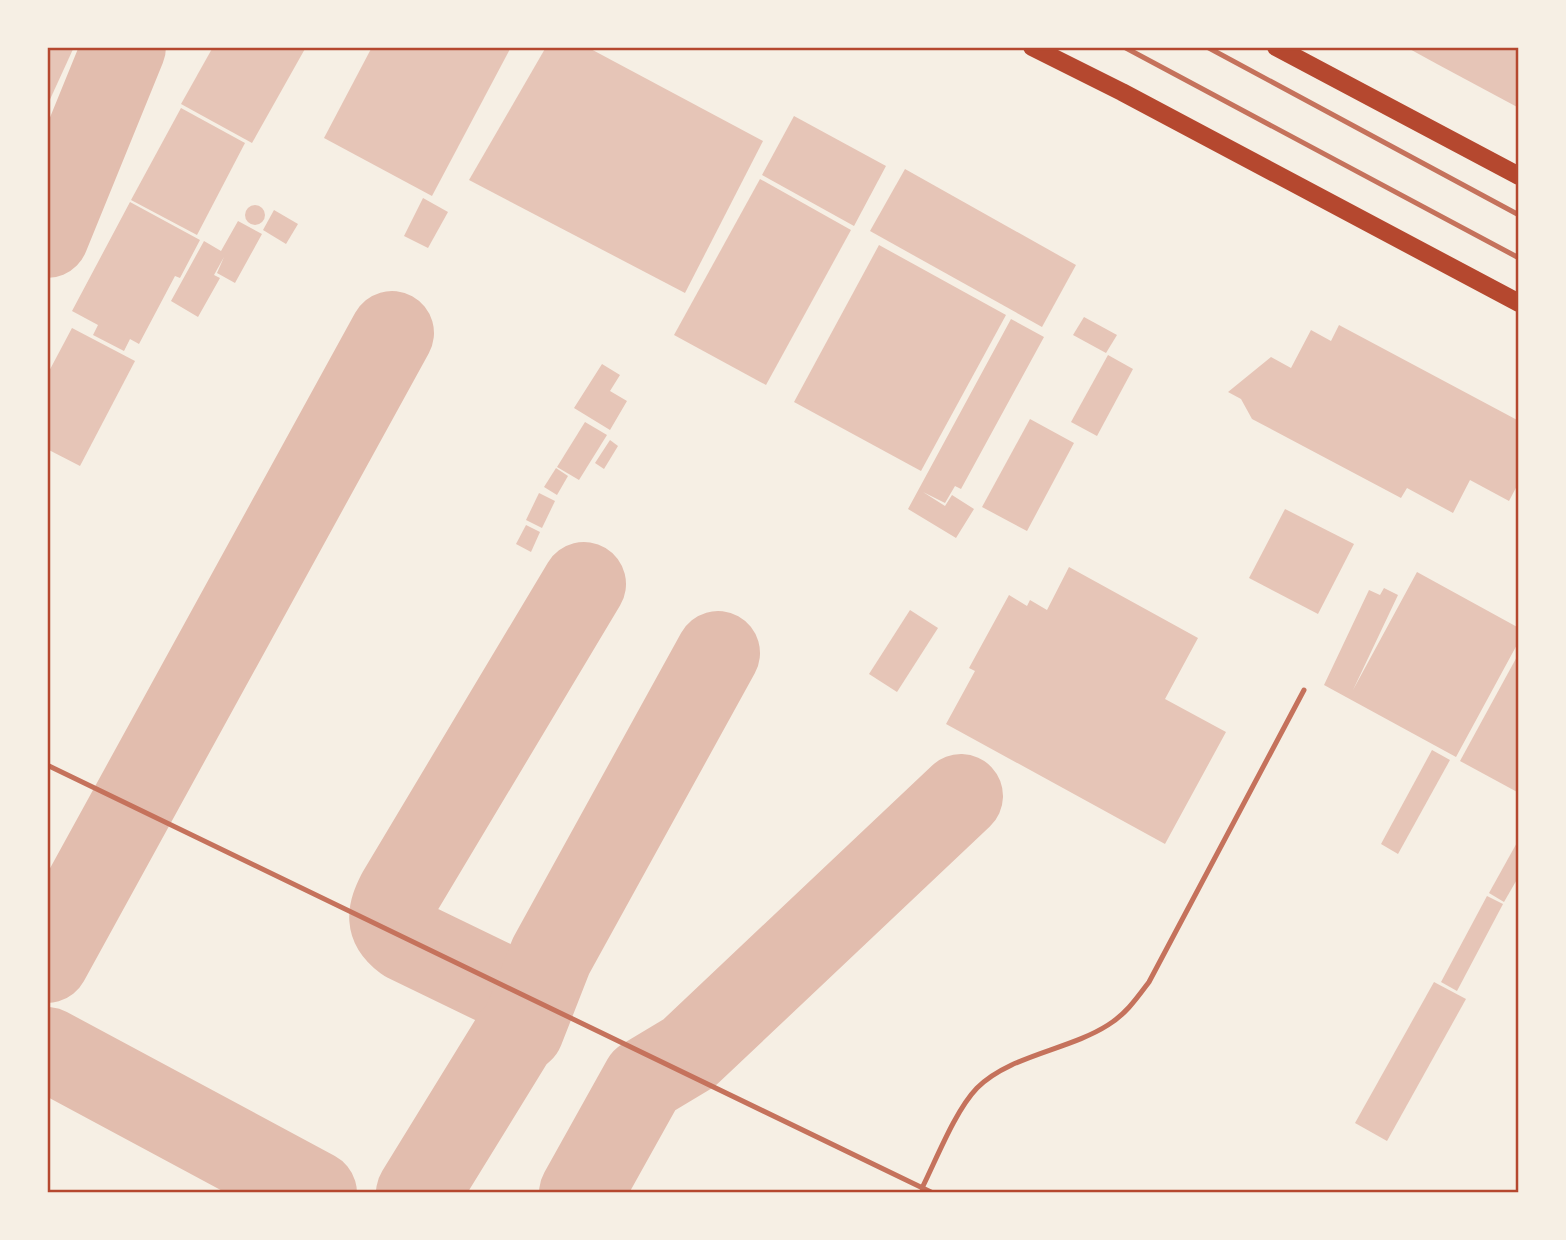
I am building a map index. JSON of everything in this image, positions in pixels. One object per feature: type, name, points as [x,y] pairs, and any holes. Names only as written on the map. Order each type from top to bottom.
[{"type":"main road","points":[[1032,47],[1519,303]]},
{"type":"main road","points":[[1276,47],[1519,176]]},
{"type":"lane","points":[[1124,47],[1519,258]]},
{"type":"lane","points":[[1207,47],[1519,215]]},
{"type":"lane","points":[[922,1188],[964,1104],[978,1088],[1010,1067],[1108,1026],[1131,1007],[1149,982],[1304,690]]},
{"type":"lane","points":[[47,765],[933,1193]]},
{"type":"building","points":[[47,47],[74,47],[47,106]]},
{"type":"building","points":[[213,47],[306,47],[252,143],[181,104]]},
{"type":"building","points":[[372,47],[511,47],[432,196],[324,138]]},
{"type":"building","points":[[546,47],[587,47],[763,141],[685,293],[469,180]]},
{"type":"building","points":[[1406,47],[1519,47],[1519,108],[1437,64]]},
{"type":"building","points":[[181,108],[245,143],[197,235],[131,200]]},
{"type":"building","points":[[794,116],[886,166],[854,226],[762,175]]},
{"type":"building","points":[[905,169],[1076,265],[1042,327],[870,231]]},
{"type":"building","points":[[760,179],[851,230],[766,385],[674,335]]},
{"type":"building","points":[[423,198],[448,212],[428,248],[404,236]]},
{"type":"building","points":[[130,202],[200,240],[180,278],[175,276],[139,344],[130,339],[124,351],[93,335],[98,325],[72,311]]},
{"type":"building","points":[[255,205],[262,208],[265,215],[262,222],[255,225],[248,222],[245,215],[248,208]]},
{"type":"building","points":[[274,210],[298,224],[286,244],[263,230]]},
{"type":"building","points":[[238,221],[262,234],[235,283],[217,273],[224,257],[214,275],[220,278],[198,317],[171,301],[204,241],[221,251]]},
{"type":"building","points":[[879,245],[1006,315],[921,471],[794,402]]},
{"type":"building","points":[[1084,317],[1117,335],[1106,353],[1073,335]]},
{"type":"building","points":[[1011,319],[1044,337],[961,489],[955,486],[945,503],[923,492],[945,506],[952,495],[974,509],[956,538],[908,509]]},
{"type":"building","points":[[1339,325],[1519,421],[1519,482],[1509,501],[1470,480],[1453,513],[1407,488],[1401,498],[1252,419],[1241,399],[1228,392],[1271,357],[1291,368],[1311,330],[1331,341]]},
{"type":"building","points":[[72,328],[135,361],[80,466],[47,449],[47,375]]},
{"type":"building","points":[[1108,355],[1133,369],[1097,436],[1071,422]]},
{"type":"building","points":[[602,364],[620,375],[610,391],[627,401],[610,430],[574,408]]},
{"type":"building","points":[[1030,419],[1074,443],[1027,531],[982,507]]},
{"type":"building","points":[[585,422],[607,435],[579,480],[557,467]]},
{"type":"building","points":[[610,440],[618,446],[604,469],[595,463]]},
{"type":"building","points":[[556,468],[568,476],[557,495],[544,487]]},
{"type":"building","points":[[539,493],[555,501],[542,528],[526,520]]},
{"type":"building","points":[[1285,509],[1354,544],[1318,614],[1249,578]]},
{"type":"building","points":[[526,525],[540,532],[531,552],[516,544]]},
{"type":"building","points":[[1069,567],[1198,638],[1165,699],[1226,732],[1165,844],[946,724],[975,671],[969,668],[1009,595],[1027,606],[1030,600],[1047,610]]},
{"type":"building","points":[[1417,572],[1519,628],[1519,641],[1456,757],[1324,685],[1369,590],[1380,595],[1384,588],[1398,595],[1353,690]]},
{"type":"building","points":[[910,610],[938,628],[897,692],[869,674]]},
{"type":"building","points":[[1519,653],[1519,793],[1460,761]]},
{"type":"building","points":[[1432,750],[1450,760],[1398,854],[1381,844]]},
{"type":"building","points":[[1519,839],[1519,876],[1504,902],[1489,893]]},
{"type":"building","points":[[1487,896],[1503,904],[1457,991],[1441,982]]},
{"type":"building","points":[[1434,982],[1466,999],[1387,1141],[1355,1123]]},
{"type":"taxiway","points":[[47,236],[124,47]]},
{"type":"taxiway","points":[[47,961],[392,333]]},
{"type":"taxiway","points":[[497,984],[406,940],[392,924],[393,907],[584,584]]},
{"type":"taxiway","points":[[418,1193],[514,1037],[522,1030],[551,956],[718,653]]},
{"type":"taxiway","points":[[581,1193],[644,1080],[689,1053],[961,796]]},
{"type":"taxiway","points":[[47,1049],[315,1193]]}]
